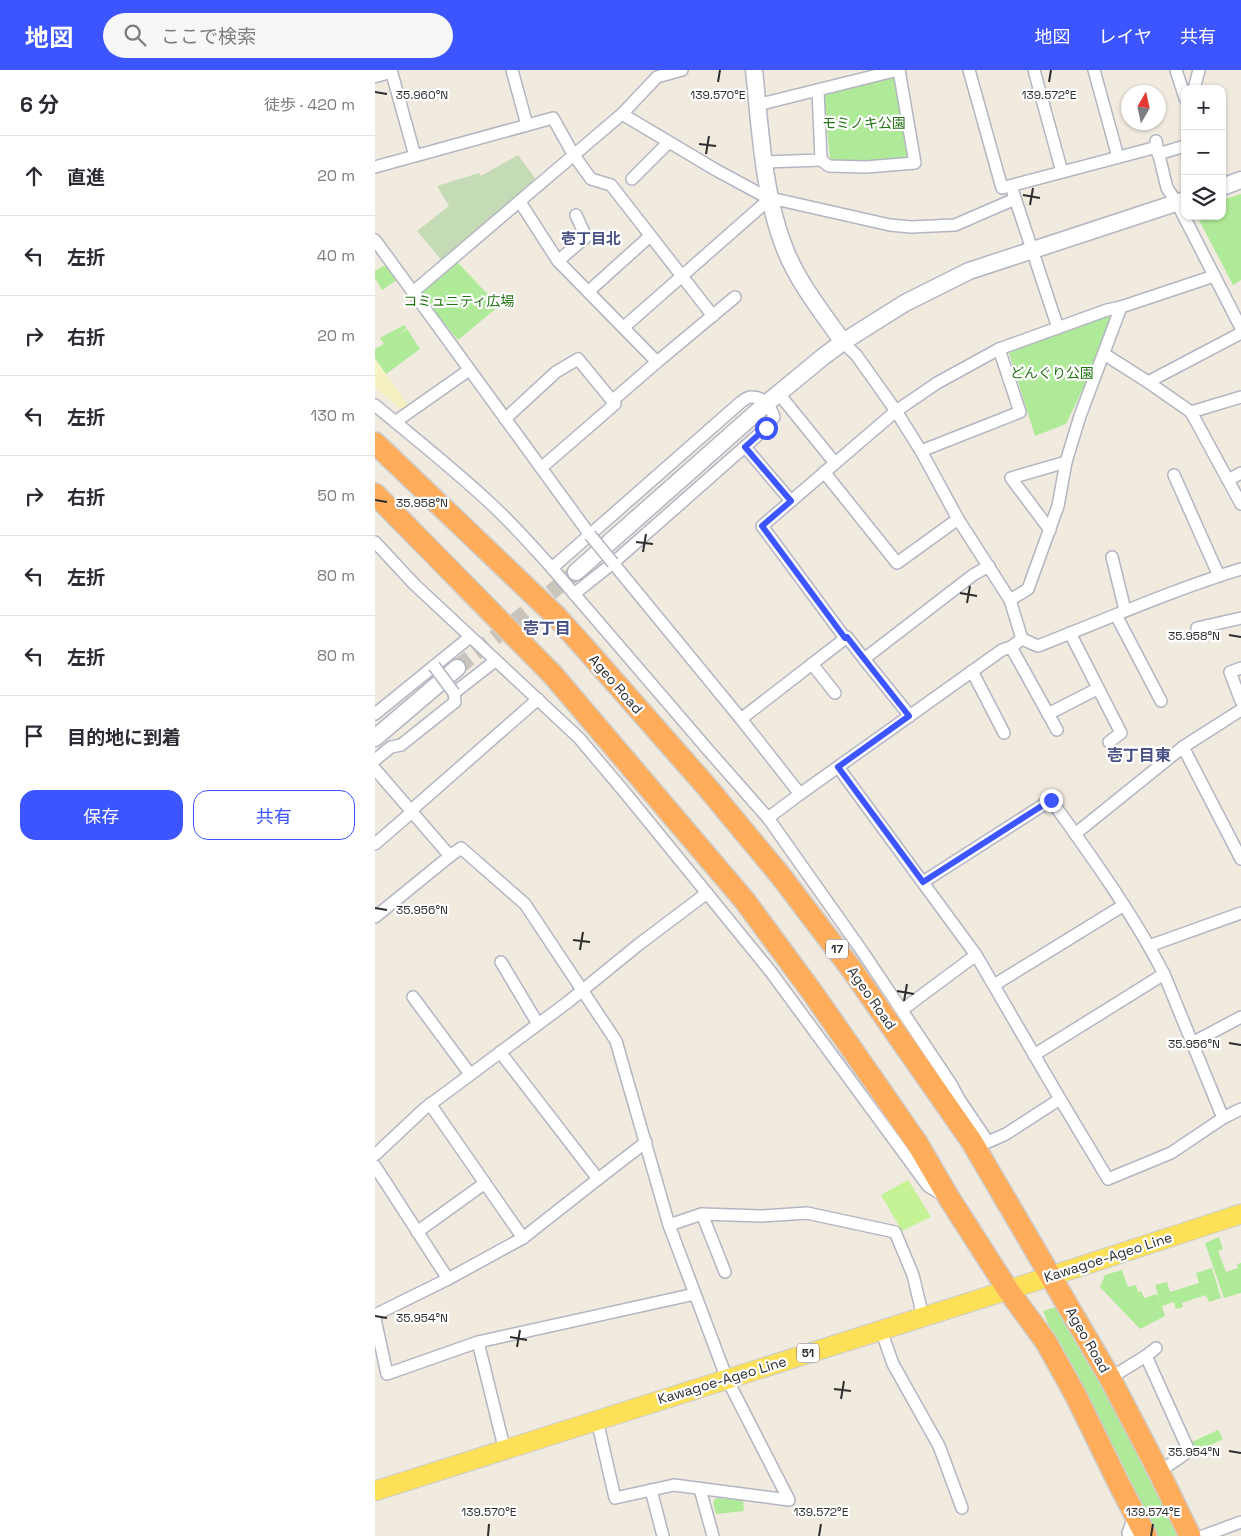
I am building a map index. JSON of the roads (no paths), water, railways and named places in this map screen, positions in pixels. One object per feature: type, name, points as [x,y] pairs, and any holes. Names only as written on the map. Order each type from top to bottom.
[{"type":"highway","name":"Ageo Road","points":[[375,443],[556,616],[707,786],[780,875],[851,967],[972,1142],[1110,1378],[1190,1536]]},
{"type":"highway","points":[[375,494],[553,676],[745,901],[812,992],[917,1143],[949,1198],[1008,1290],[1046,1342],[1076,1396],[1146,1536]]},
{"type":"main road","name":"Kawagoe-Ageo Line","points":[[375,1491],[1241,1214]]},
{"type":"street","points":[[375,74],[390,70],[415,156]]},
{"type":"street","points":[[512,70],[527,125]]},
{"type":"street","points":[[413,292],[622,114],[657,77],[682,70]]},
{"type":"street","points":[[754,70],[768,198],[784,246],[805,290],[843,342],[857,356],[896,410],[921,451],[958,519],[1010,600],[1022,639],[1038,646],[1120,612],[1241,569]]},
{"type":"street","points":[[757,105],[898,70],[915,162],[866,167],[829,166],[821,160],[765,162]]},
{"type":"street","points":[[969,70],[1002,188],[1157,147],[1181,146]]},
{"type":"street","points":[[1034,70],[1062,172]]},
{"type":"street","points":[[1094,70],[1119,157]]},
{"type":"street","points":[[1176,70],[1181,86]]},
{"type":"street","points":[[1196,85],[1199,70]]},
{"type":"street","points":[[818,90],[821,160]]},
{"type":"street","points":[[622,114],[716,170],[768,198],[890,225],[911,227],[955,225],[1015,199]]},
{"type":"street","points":[[375,167],[553,118],[573,154],[591,179],[611,185],[713,316]]},
{"type":"street","points":[[632,179],[669,142]]},
{"type":"street","points":[[576,572],[773,399],[843,342],[905,302],[969,271],[1181,201],[1167,188],[1157,147]]},
{"type":"street","points":[[1226,186],[1241,180]]},
{"type":"street","points":[[1012,186],[1031,250],[1058,328]]},
{"type":"street","points":[[624,327],[765,203],[768,198]]},
{"type":"street","points":[[520,202],[558,261],[657,362]]},
{"type":"street","points":[[558,261],[586,237],[577,215]]},
{"type":"street","points":[[1189,220],[1214,276],[1241,328]]},
{"type":"street","points":[[589,291],[650,236]]},
{"type":"street","points":[[375,240],[590,535],[800,794]]},
{"type":"street","points":[[909,716],[847,637],[845,638],[762,526],[896,410],[937,383],[999,350],[1058,328],[1214,276]]},
{"type":"street","points":[[612,401],[735,297]]},
{"type":"street","points":[[1010,600],[1028,590],[1058,506],[1066,462],[1080,416],[1121,307]]},
{"type":"street","points":[[1148,382],[1241,333]]},
{"type":"street","points":[[921,451],[1020,412],[999,350]]},
{"type":"street","points":[[1104,354],[1191,412],[1241,504]]},
{"type":"street","points":[[505,419],[556,372],[578,359],[615,404],[541,468]]},
{"type":"street","points":[[395,422],[469,370]]},
{"type":"street","points":[[552,568],[749,397],[773,399],[835,463]]},
{"type":"street","points":[[1191,412],[1241,397]]},
{"type":"street","points":[[574,594],[613,563],[766,428],[774,417],[772,411],[773,399]]},
{"type":"street","points":[[375,405],[492,505],[552,568],[768,818],[902,1010],[988,1142],[1006,1134],[1060,1099]]},
{"type":"street","points":[[745,447],[791,501]]},
{"type":"street","points":[[1050,530],[1011,478],[1066,462]]},
{"type":"street","points":[[824,472],[897,563],[958,519]]},
{"type":"street","points":[[1228,480],[1241,473]]},
{"type":"street","points":[[1174,475],[1219,576]]},
{"type":"street","points":[[375,542],[414,584],[579,738],[627,794],[771,972],[928,1186],[949,1198]]},
{"type":"street","points":[[1113,557],[1120,612],[1161,701]]},
{"type":"street","points":[[864,659],[973,574],[989,566]]},
{"type":"street","points":[[1197,628],[1241,618]]},
{"type":"street","points":[[1070,633],[1121,733],[1109,742]]},
{"type":"street","points":[[375,697],[379,710],[470,637]]},
{"type":"street","points":[[741,719],[845,638]]},
{"type":"street","points":[[768,818],[972,671],[1002,650],[1022,639]]},
{"type":"street","points":[[1011,646],[1057,730]]},
{"type":"street","points":[[454,693],[495,661]]},
{"type":"street","points":[[812,664],[835,694]]},
{"type":"street","points":[[375,760],[391,746],[401,745],[455,702],[454,693],[434,666]]},
{"type":"street","points":[[375,738],[457,668]]},
{"type":"street","points":[[1241,668],[1230,672],[1241,701]]},
{"type":"street","points":[[972,671],[1004,733]]},
{"type":"street","points":[[1048,714],[1097,689]]},
{"type":"street","points":[[375,844],[538,700]]},
{"type":"street","points":[[1075,834],[1183,747],[1241,710]]},
{"type":"street","points":[[1183,747],[1236,838],[1241,859]]},
{"type":"street","points":[[838,767],[976,955],[1108,1179],[1171,1153],[1223,1118],[1241,1110]]},
{"type":"street","points":[[375,769],[450,856]]},
{"type":"street","points":[[923,882],[1051,800],[1124,905],[1149,946],[1163,974],[1223,1118]]},
{"type":"street","points":[[375,917],[461,848],[525,904],[616,1041],[669,1225],[727,1379],[789,1500],[673,1485],[615,1498],[597,1420]]},
{"type":"street","points":[[375,1155],[430,1104],[583,990],[638,945],[707,894]]},
{"type":"street","points":[[994,985],[1124,905]]},
{"type":"street","points":[[1149,946],[1241,914]]},
{"type":"street","points":[[902,1010],[976,955]]},
{"type":"street","points":[[501,962],[538,1024]]},
{"type":"street","points":[[1034,1055],[1163,974]]},
{"type":"street","points":[[413,997],[470,1074]]},
{"type":"street","points":[[1192,1043],[1241,1017]]},
{"type":"street","points":[[500,1052],[598,1180]]},
{"type":"street","points":[[957,1120],[959,1099]]},
{"type":"street","points":[[430,1104],[523,1238]]},
{"type":"street","points":[[375,1315],[448,1279],[523,1238],[646,1142]]},
{"type":"street","points":[[375,1166],[448,1279]]},
{"type":"street","points":[[417,1232],[485,1183]]},
{"type":"street","points":[[669,1225],[702,1214],[761,1216],[807,1213],[895,1232],[913,1274],[923,1317]]},
{"type":"street","points":[[702,1214],[725,1272]]},
{"type":"street","points":[[375,1319],[387,1374],[477,1342],[695,1294]]},
{"type":"street","points":[[881,1330],[893,1364],[939,1446],[962,1508]]},
{"type":"street","points":[[477,1342],[505,1450]]},
{"type":"street","points":[[1110,1378],[1156,1348]]},
{"type":"street","points":[[1146,1356],[1189,1450],[1159,1472]]},
{"type":"street","points":[[700,1489],[713,1536]]},
{"type":"street","points":[[651,1490],[663,1536]]},
{"type":"street","points":[[1129,1536],[1128,1533],[1135,1514]]},
{"type":"street","points":[[1203,1536],[1241,1522]]},
{"type":"tunnel","points":[[457,668],[576,572]]},
{"type":"district","name":"壱丁目北","points":[[591,238]]},
{"type":"district","name":"壱丁目","points":[[547,628]]},
{"type":"district","name":"壱丁目東","points":[[1139,755]]},
{"type":"park label","name":"モミノキ公園","points":[[864,123]]},
{"type":"park label","name":"コミュニティ広場","points":[[459,301]]},
{"type":"park label","name":"どんぐり公園","points":[[1052,373]]}]
